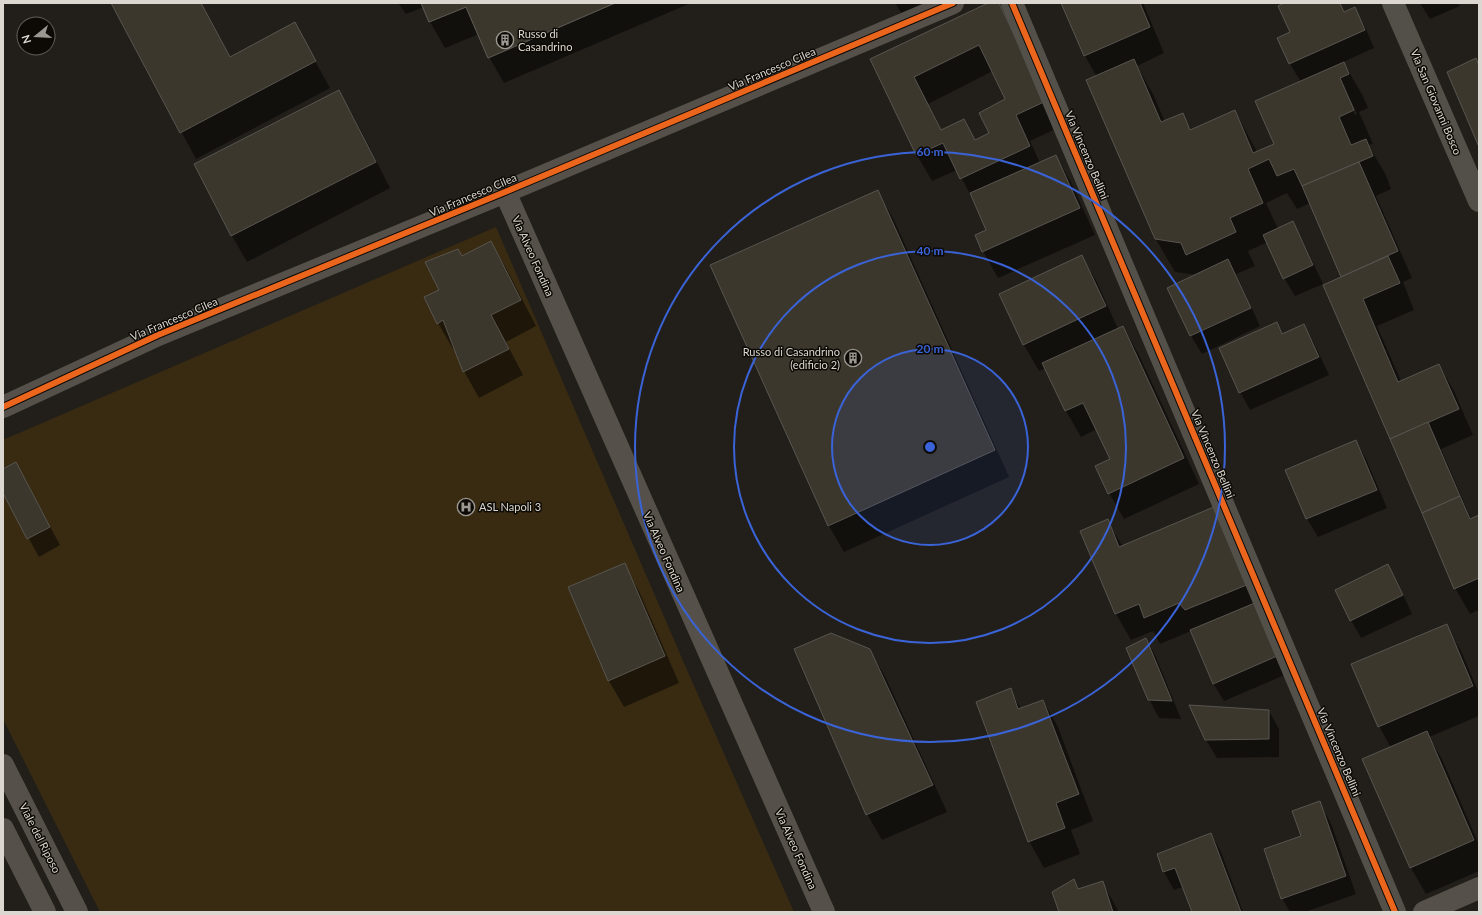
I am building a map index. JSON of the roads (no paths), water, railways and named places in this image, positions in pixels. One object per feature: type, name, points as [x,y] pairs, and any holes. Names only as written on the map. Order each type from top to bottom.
[{"type":"street","name":"Via Francesco Cilea","points":[[3,407],[158,335],[505,192],[953,3]]},
{"type":"street","name":"Via Vincenzo Bellini","points":[[1012,3],[1395,912]]},
{"type":"street","name":"Via San Giovanni Bosco","points":[[1393,3],[1479,201]]},
{"type":"street","name":"Via Alveo Fondina","points":[[505,192],[824,912]]},
{"type":"street","name":"Viale del Riposo","points":[[3,764],[77,912]]},
{"type":"street","points":[[3,829],[45,912]]},
{"type":"street","points":[[1424,912],[1479,888]]},
{"type":"place","name":"Russo di Casandrino","points":[[505,40]]},
{"type":"place","name":"Russo di Casandrino (edificio 2)","points":[[853,358]]},
{"type":"place","name":"ASL Napoli 3","points":[[466,507]]}]
